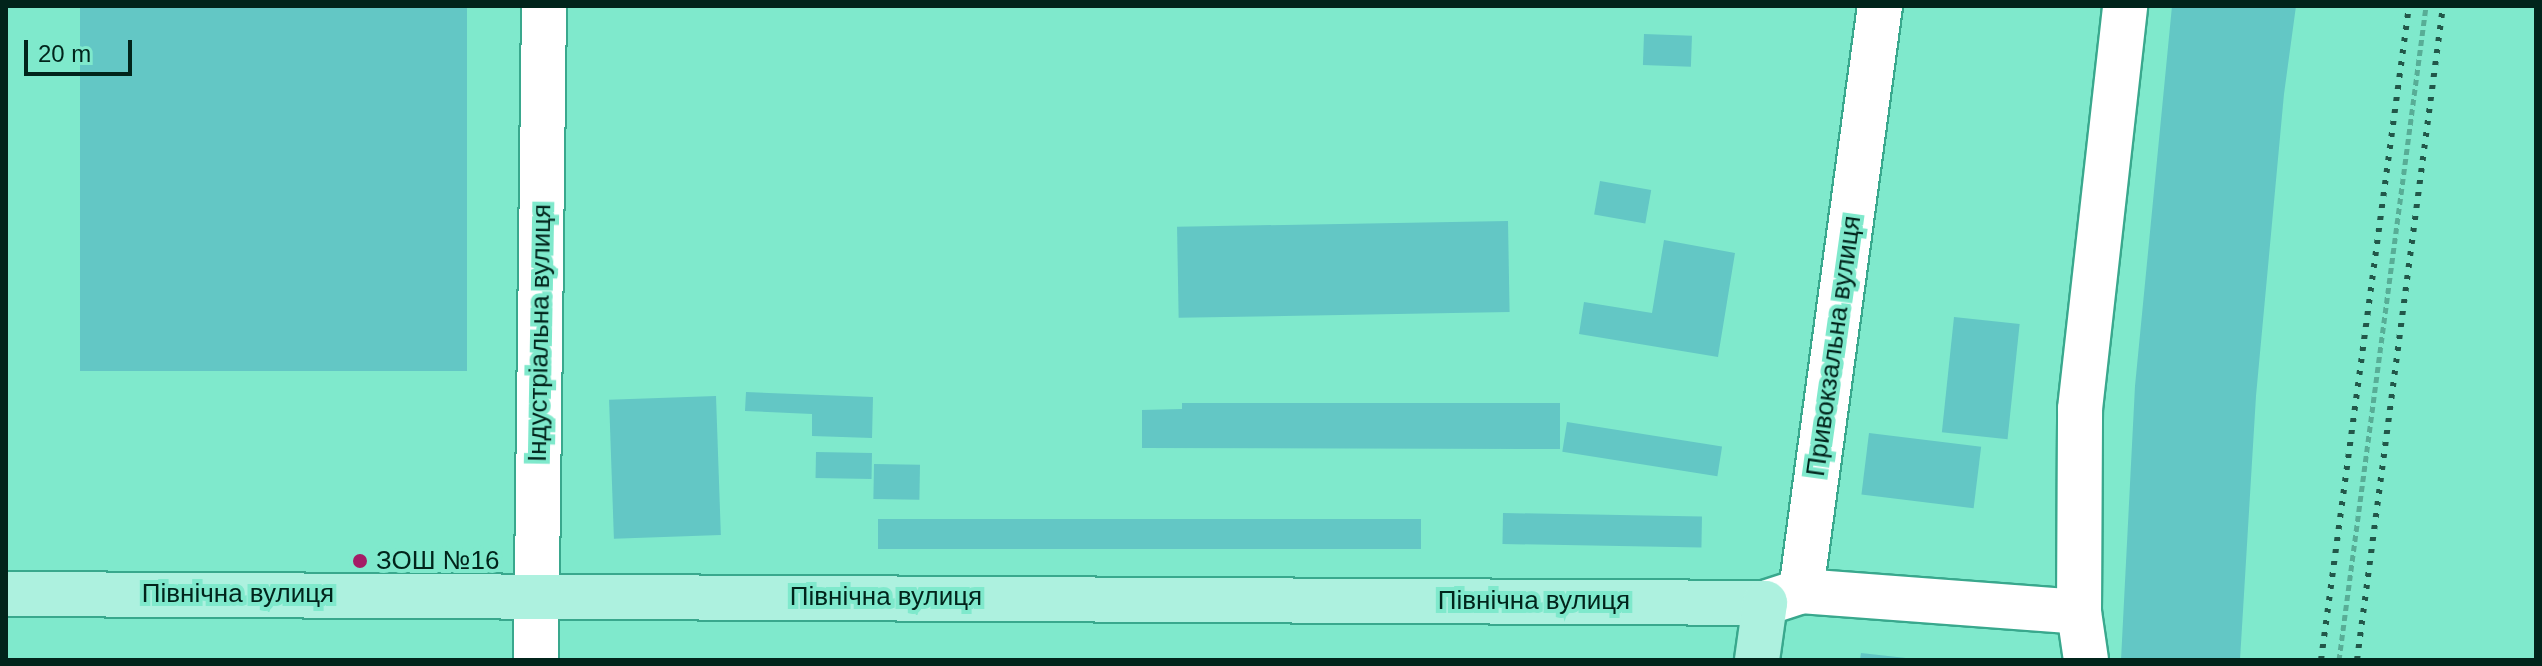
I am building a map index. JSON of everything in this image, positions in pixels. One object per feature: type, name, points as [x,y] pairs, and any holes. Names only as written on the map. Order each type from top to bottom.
[{"type":"main road","name":"Північна вулиця","points":[[6,594],[1783,597]]},
{"type":"main road","name":"Привокзальна вулиця","points":[[1757,660],[1783,597]]},
{"type":"street","name":"Індустріальна вулиця","points":[[536,660],[544,6]]},
{"type":"street","name":"Привокзальна вулиця","points":[[1783,597],[1880,6]]},
{"type":"street","points":[[2086,660],[2079,612],[2080,409],[2125,6]]},
{"type":"street","points":[[1783,597],[2079,612]]},
{"type":"path","points":[[2339,660],[2426,6]]},
{"type":"building","points":[[80,6],[467,6],[467,371],[80,371]]},
{"type":"building","points":[[2172,6],[2296,6],[2284,94],[2256,396],[2240,660],[2121,660],[2135,386]]},
{"type":"building","points":[[1644,34],[1692,36],[1691,67],[1643,65]]},
{"type":"building","points":[[1600,181],[1651,190],[1645,224],[1594,214]]},
{"type":"building","points":[[1508,221],[1510,312],[1179,318],[1177,227]]},
{"type":"building","points":[[1664,240],[1735,253],[1718,357],[1579,334],[1584,302],[1652,313]]},
{"type":"building","points":[[1954,317],[2020,324],[2008,439],[1942,432]]},
{"type":"building","points":[[746,392],[873,397],[872,438],[812,436],[812,414],[745,411]]},
{"type":"building","points":[[716,396],[721,535],[614,539],[609,400]]},
{"type":"building","points":[[1182,403],[1560,403],[1560,449],[1142,448],[1142,410],[1182,409]]},
{"type":"building","points":[[1567,422],[1722,447],[1717,476],[1562,452]]},
{"type":"building","points":[[1869,433],[1981,447],[1974,508],[1861,495]]},
{"type":"building","points":[[816,452],[872,453],[872,479],[816,478]]},
{"type":"building","points":[[874,464],[920,465],[919,500],[873,499]]},
{"type":"building","points":[[1503,513],[1702,516],[1701,547],[1502,544]]},
{"type":"building","points":[[878,519],[1421,519],[1421,549],[878,549]]},
{"type":"building","points":[[1861,653],[1906,658],[1906,660],[1860,660]]},
{"type":"railway","points":[[2321,660],[2409,6]]},
{"type":"railway","points":[[2357,660],[2443,6]]},
{"type":"place","name":"ЗОШ №16","points":[[360,561]]}]
